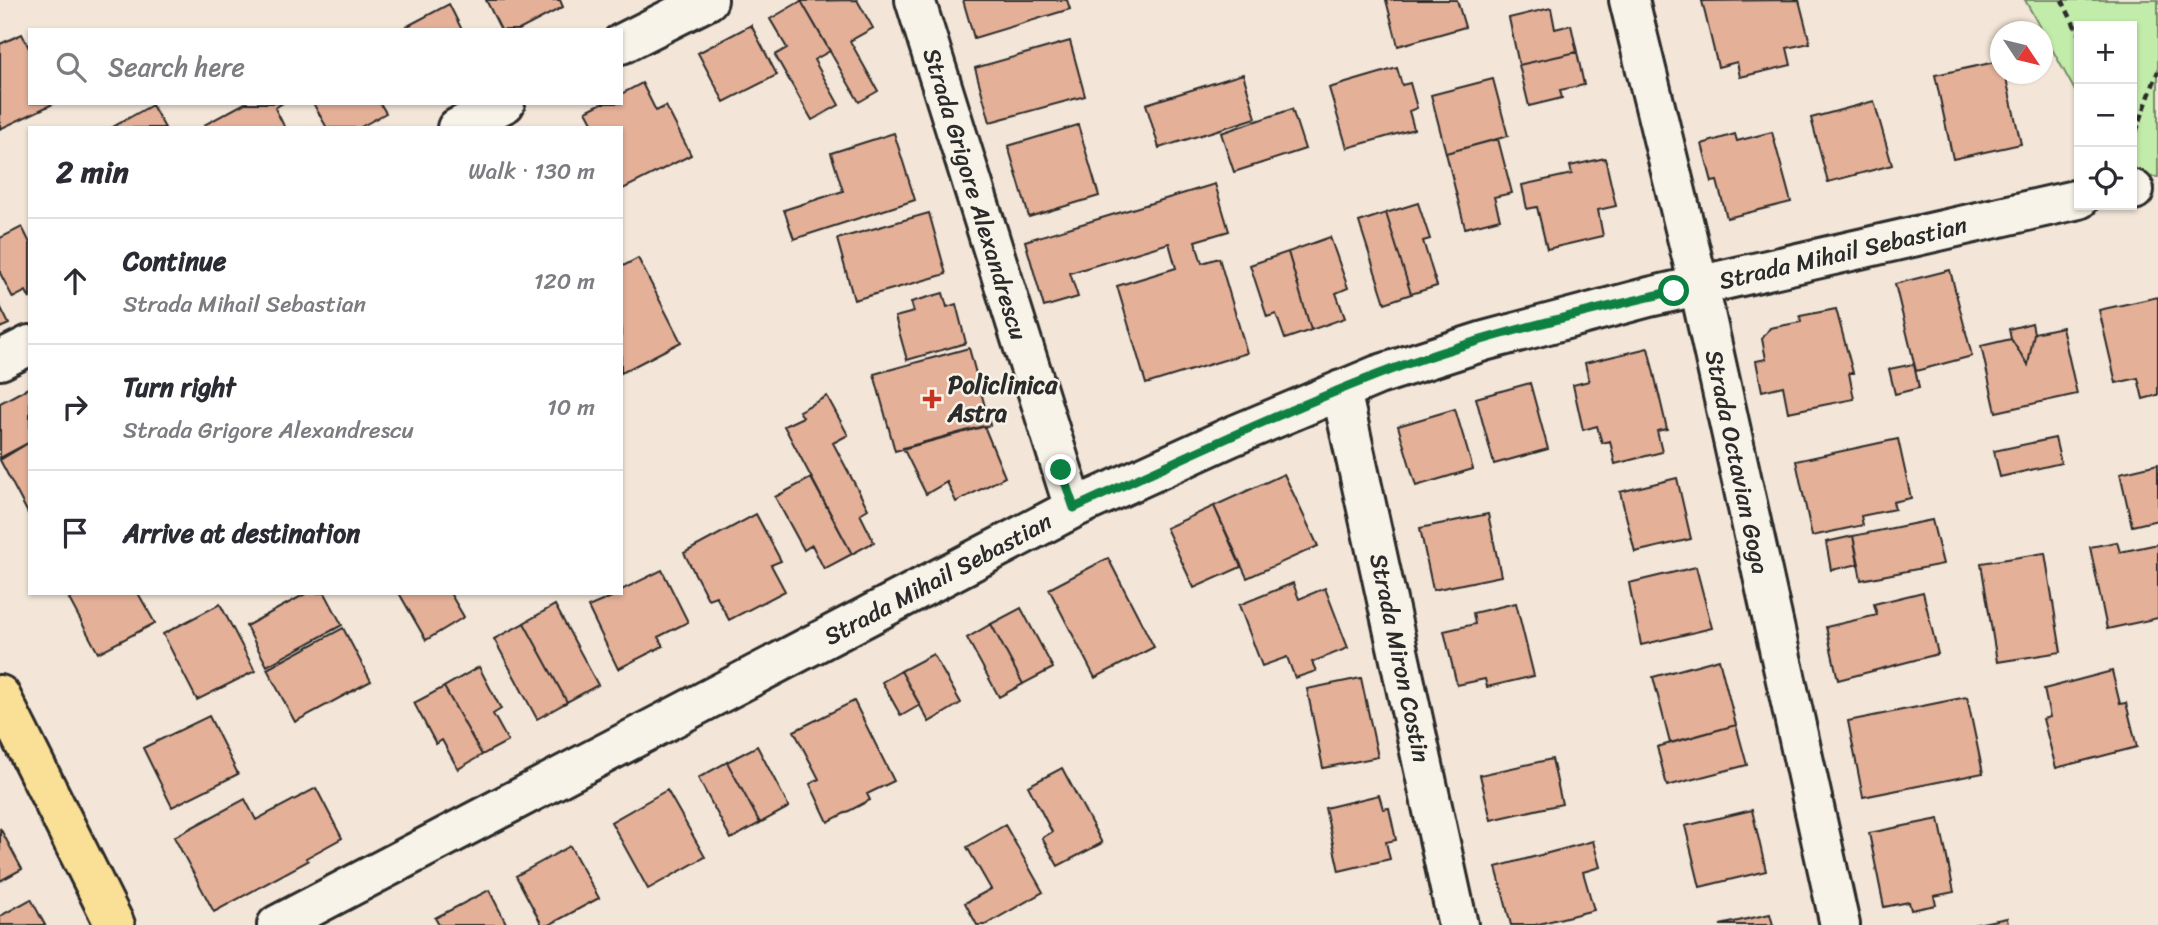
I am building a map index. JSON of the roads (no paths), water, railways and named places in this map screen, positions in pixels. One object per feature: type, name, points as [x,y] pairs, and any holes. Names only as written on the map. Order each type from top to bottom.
[{"type":"main road","points":[[0,695],[115,925]]},
{"type":"street","points":[[623,43],[708,0]]},
{"type":"street","name":"Strada Grigore Alexandrescu","points":[[915,0],[1074,508]]},
{"type":"street","name":"Strada Octavian Goga","points":[[1629,0],[1699,286],[1840,925]]},
{"type":"street","points":[[461,126],[501,105]]},
{"type":"street","name":"Strada Mihail Sebastian","points":[[277,925],[1074,508],[1341,390],[1390,371],[1485,341],[1699,286],[2074,200]]},
{"type":"street","points":[[0,360],[28,346]]},
{"type":"street","name":"Strada Miron Costin","points":[[1341,390],[1458,925]]},
{"type":"place","name":"Policlinica Astra","points":[[932,399]]}]
